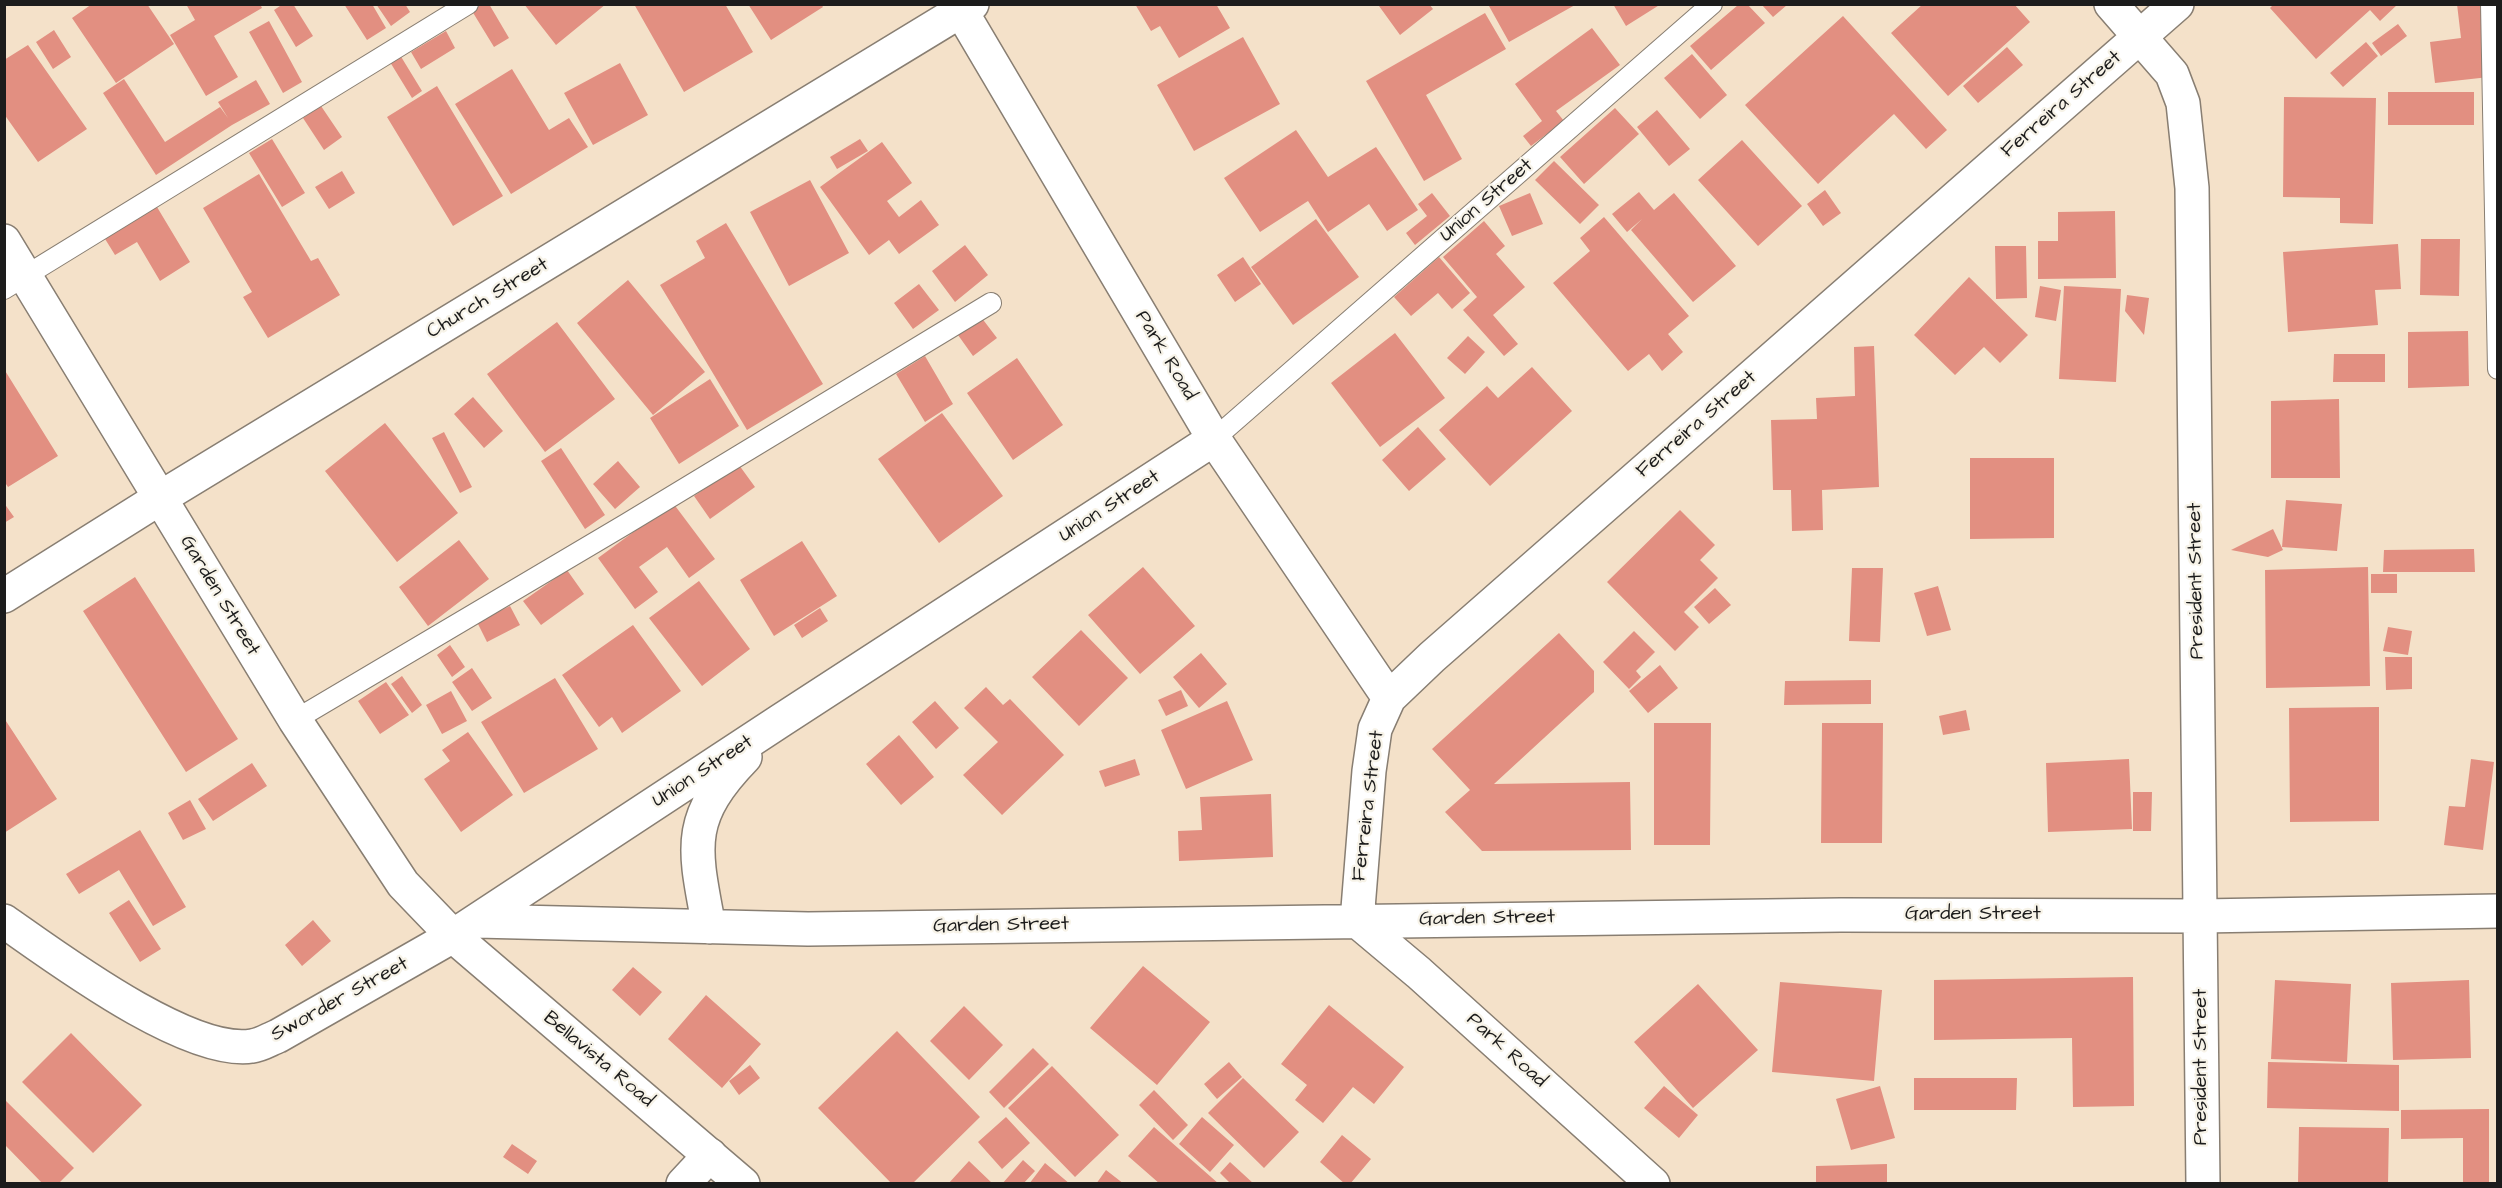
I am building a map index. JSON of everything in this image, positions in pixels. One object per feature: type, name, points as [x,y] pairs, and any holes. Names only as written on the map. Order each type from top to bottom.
[{"type":"street","name":"President Street","points":[[2111,4],[2172,74],[2183,103],[2192,188],[2203,1184]]},
{"type":"street","name":"Ferreira Street","points":[[1357,921],[1369,771],[1375,729],[1389,698],[1432,657],[2176,4]]},
{"type":"street","name":"Park Road","points":[[964,7],[1214,440],[1389,698]]},
{"type":"street","name":"Church Street","points":[[4,596],[160,498],[964,7]]},
{"type":"street","name":"Garden Street","points":[[4,241],[15,282],[160,498],[294,720],[403,884],[465,929],[709,927],[808,929],[1830,915],[2201,916],[2498,911]]},
{"type":"street","name":"Union Street","points":[[465,929],[780,721],[1214,440]]},
{"type":"street","points":[[709,927],[699,876],[698,838],[703,814],[719,786],[780,721]]},
{"type":"street","name":"Sworder Street","points":[[4,921],[88,980],[140,1010],[186,1033],[217,1044],[234,1046],[253,1046],[278,1036],[465,929]]},
{"type":"street","name":"Park Road","points":[[1357,921],[1419,973],[1653,1184]]},
{"type":"street","name":"Bellavista Road","points":[[465,929],[742,1184]]},
{"type":"street","points":[[683,1184],[710,1155]]},
{"type":"lane","points":[[15,282],[468,4]]},
{"type":"lane","name":"Union Street","points":[[1214,440],[1712,4]]},
{"type":"lane","points":[[2491,4],[2498,369]]},
{"type":"lane","points":[[294,720],[626,524],[991,303]]},
{"type":"building","points":[[92,4],[147,4],[174,44],[116,83],[72,18]]},
{"type":"building","points":[[186,4],[260,4],[262,8],[214,36],[238,77],[206,96],[170,35],[195,20]]},
{"type":"building","points":[[283,4],[293,4],[313,36],[296,47],[274,10]]},
{"type":"building","points":[[344,4],[372,4],[386,28],[367,40]]},
{"type":"building","points":[[376,4],[405,4],[410,12],[391,26]]},
{"type":"building","points":[[482,4],[489,4],[509,38],[494,47],[472,11]]},
{"type":"building","points":[[524,4],[606,4],[556,45]]},
{"type":"building","points":[[634,4],[725,4],[753,52],[684,92]]},
{"type":"building","points":[[748,4],[821,4],[823,7],[771,40]]},
{"type":"building","points":[[1135,4],[1216,4],[1230,28],[1179,58],[1160,26],[1151,31]]},
{"type":"building","points":[[1380,4],[1429,4],[1433,9],[1400,35],[1379,6]]},
{"type":"building","points":[[1613,4],[1661,4],[1626,26]]},
{"type":"building","points":[[1923,4],[2014,4],[2030,22],[1948,96],[1891,33]]},
{"type":"building","points":[[2274,4],[2398,4],[2380,21],[2370,10],[2316,59],[2270,8]]},
{"type":"building","points":[[2457,4],[2480,4],[2489,77],[2435,83],[2430,42],[2461,38]]},
{"type":"building","points":[[1575,5],[1509,42],[1489,6]]},
{"type":"building","points":[[1738,5],[1748,5],[1765,23],[1711,70],[1690,46]]},
{"type":"building","points":[[1762,5],[1787,5],[1773,17]]},
{"type":"building","points":[[1485,13],[1506,49],[1426,95],[1462,159],[1424,181],[1366,81]]},
{"type":"building","points":[[1843,16],[1947,130],[1926,149],[1894,114],[1818,184],[1745,105]]},
{"type":"building","points":[[269,21],[302,82],[283,93],[249,32]]},
{"type":"building","points":[[2398,24],[2407,36],[2381,56],[2372,43]]},
{"type":"building","points":[[1592,28],[1620,65],[1556,111],[1564,121],[1531,146],[1523,136],[1542,121],[1515,84]]},
{"type":"building","points":[[54,30],[71,57],[53,69],[36,42]]},
{"type":"building","points":[[446,31],[455,48],[421,69],[411,52]]},
{"type":"building","points":[[1243,37],[1280,104],[1194,151],[1157,85]]},
{"type":"building","points":[[2366,42],[2378,56],[2343,87],[2330,73]]},
{"type":"building","points":[[28,45],[87,129],[38,162],[4,114],[4,60]]},
{"type":"building","points":[[2007,47],[2023,65],[1978,103],[1963,86]]},
{"type":"building","points":[[1692,54],[1727,95],[1700,119],[1664,78]]},
{"type":"building","points":[[400,55],[422,91],[412,98],[390,62]]},
{"type":"building","points":[[620,63],[648,115],[593,145],[564,93]]},
{"type":"building","points":[[512,69],[549,130],[569,118],[588,147],[511,194],[455,104]]},
{"type":"building","points":[[124,79],[165,142],[220,107],[228,118],[218,102],[256,80],[270,104],[232,125],[156,175],[103,93]]},
{"type":"building","points":[[437,86],[503,196],[453,226],[387,117]]},
{"type":"building","points":[[2388,92],[2474,92],[2474,125],[2388,125]]},
{"type":"building","points":[[2284,97],[2376,98],[2373,224],[2340,223],[2340,198],[2283,197]]},
{"type":"building","points":[[321,106],[342,137],[324,150],[303,118]]},
{"type":"building","points":[[1615,108],[1639,134],[1584,184],[1560,157]]},
{"type":"building","points":[[1657,110],[1690,149],[1669,166],[1637,127]]},
{"type":"building","points":[[1296,130],[1328,177],[1376,147],[1418,210],[1387,231],[1369,204],[1328,232],[1308,201],[1260,232],[1224,178]]},
{"type":"building","points":[[272,139],[305,193],[282,207],[249,153]]},
{"type":"building","points":[[860,139],[868,151],[837,169],[830,157]]},
{"type":"building","points":[[1742,140],[1802,206],[1758,246],[1698,180]]},
{"type":"building","points":[[882,142],[912,183],[887,201],[899,217],[921,200],[939,225],[899,254],[889,240],[869,255],[820,187]]},
{"type":"building","points":[[1554,161],[1599,205],[1580,224],[1535,180]]},
{"type":"building","points":[[342,171],[355,193],[329,209],[315,187]]},
{"type":"building","points":[[259,174],[311,261],[318,258],[340,295],[268,338],[243,297],[252,292],[203,208]]},
{"type":"building","points":[[810,180],[849,253],[789,286],[750,212]]},
{"type":"building","points":[[1825,190],[1841,213],[1823,226],[1807,204]]},
{"type":"building","points":[[1639,192],[1654,210],[1674,193],[1736,266],[1693,302],[1631,230],[1642,219],[1627,232],[1612,214]]},
{"type":"building","points":[[1432,193],[1450,216],[1415,245],[1406,233],[1427,216],[1418,204]]},
{"type":"building","points":[[1530,193],[1543,224],[1512,236],[1499,206]]},
{"type":"building","points":[[154,202],[190,262],[160,281],[137,242],[115,255],[102,234]]},
{"type":"building","points":[[2115,211],[2116,278],[2038,279],[2038,241],[2058,241],[2058,212]]},
{"type":"building","points":[[1604,217],[1689,316],[1668,334],[1683,352],[1662,371],[1649,354],[1628,371],[1553,283],[1590,251],[1580,238]]},
{"type":"building","points":[[1316,219],[1359,277],[1293,325],[1251,267]]},
{"type":"building","points":[[1484,221],[1505,246],[1496,254],[1525,287],[1493,315],[1518,344],[1504,356],[1463,310],[1477,297],[1443,257]]},
{"type":"building","points":[[726,223],[823,384],[747,430],[660,285],[705,258],[696,241]]},
{"type":"building","points":[[2421,239],[2460,239],[2459,296],[2420,295]]},
{"type":"building","points":[[2398,244],[2401,289],[2375,290],[2378,325],[2288,332],[2283,252]]},
{"type":"building","points":[[965,245],[988,275],[955,302],[932,271]]},
{"type":"building","points":[[1995,246],[2026,246],[2027,298],[1996,299]]},
{"type":"building","points":[[1243,257],[1261,284],[1235,302],[1217,275]]},
{"type":"building","points":[[1439,257],[1470,293],[1452,309],[1438,293],[1411,316],[1394,297]]},
{"type":"building","points":[[1969,277],[2028,335],[2000,363],[1984,347],[1955,375],[1914,335]]},
{"type":"building","points":[[628,280],[705,372],[653,415],[577,323]]},
{"type":"building","points":[[919,284],[939,310],[913,329],[894,303]]},
{"type":"building","points":[[2040,286],[2061,290],[2056,321],[2035,317]]},
{"type":"building","points":[[2064,286],[2121,289],[2116,382],[2059,379]]},
{"type":"building","points":[[2127,295],[2149,298],[2144,335],[2125,311]]},
{"type":"building","points":[[981,317],[997,338],[973,356],[958,335]]},
{"type":"building","points":[[557,322],[615,399],[545,452],[487,374]]},
{"type":"building","points":[[2468,331],[2469,386],[2408,388],[2408,332]]},
{"type":"building","points":[[1395,333],[1445,398],[1380,447],[1331,383]]},
{"type":"building","points":[[1468,336],[1485,352],[1465,374],[1447,358]]},
{"type":"building","points":[[1874,346],[1879,487],[1822,490],[1823,530],[1792,531],[1791,490],[1773,490],[1771,420],[1817,419],[1816,398],[1855,396],[1854,347]]},
{"type":"building","points":[[2334,354],[2385,354],[2385,382],[2333,382]]},
{"type":"building","points":[[925,356],[953,404],[925,422],[896,374]]},
{"type":"building","points":[[1017,358],[1063,425],[1013,460],[967,393]]},
{"type":"building","points":[[1532,367],[1572,411],[1490,486],[1439,430],[1487,386],[1498,398]]},
{"type":"building","points":[[4,369],[58,456],[8,487],[4,481]]},
{"type":"building","points":[[710,379],[739,426],[679,464],[650,418]]},
{"type":"building","points":[[473,397],[503,431],[484,448],[454,414]]},
{"type":"building","points":[[2339,399],[2340,478],[2271,478],[2271,401]]},
{"type":"building","points":[[942,413],[1003,496],[939,543],[878,459]]},
{"type":"building","points":[[385,423],[458,513],[397,562],[325,471]]},
{"type":"building","points":[[1418,427],[1446,459],[1409,491],[1382,460]]},
{"type":"building","points":[[444,432],[472,487],[460,493],[432,438]]},
{"type":"building","points":[[561,448],[605,515],[585,529],[541,461]]},
{"type":"building","points":[[1970,458],[2054,458],[2054,538],[1970,539]]},
{"type":"building","points":[[618,461],[640,487],[615,509],[593,484]]},
{"type":"building","points":[[739,465],[755,487],[710,519],[694,496]]},
{"type":"building","points":[[2286,500],[2342,504],[2337,551],[2282,547]]},
{"type":"building","points":[[4,503],[14,517],[4,523]]},
{"type":"building","points":[[673,503],[715,559],[689,578],[667,547],[639,567],[658,592],[635,609],[598,558]]},
{"type":"building","points":[[1680,510],[1715,545],[1700,560],[1718,578],[1684,612],[1699,627],[1675,651],[1607,582]]},
{"type":"building","points":[[2273,529],[2283,550],[2268,557],[2231,550]]},
{"type":"building","points":[[459,540],[489,579],[428,626],[399,587]]},
{"type":"building","points":[[802,541],[837,596],[774,636],[740,580]]},
{"type":"building","points":[[2474,549],[2475,572],[2383,572],[2384,550]]},
{"type":"building","points":[[1143,567],[1195,626],[1140,674],[1088,615]]},
{"type":"building","points":[[2368,567],[2370,686],[2266,688],[2265,570]]},
{"type":"building","points":[[1852,568],[1883,568],[1880,642],[1849,641]]},
{"type":"building","points":[[567,570],[584,594],[541,625],[523,601]]},
{"type":"building","points":[[2371,574],[2397,574],[2397,593],[2371,593]]},
{"type":"building","points":[[135,577],[238,739],[186,772],[83,611]]},
{"type":"building","points":[[699,581],[750,649],[702,686],[649,618]]},
{"type":"building","points":[[1938,586],[1951,630],[1927,636],[1914,593]]},
{"type":"building","points":[[1715,588],[1731,605],[1709,624],[1694,607]]},
{"type":"building","points":[[510,606],[520,625],[487,642],[477,622]]},
{"type":"building","points":[[820,608],[828,621],[802,638],[794,625]]},
{"type":"building","points":[[633,625],[681,691],[622,733],[612,717],[599,727],[562,675]]},
{"type":"building","points":[[2388,627],[2412,631],[2408,655],[2383,651]]},
{"type":"building","points":[[1081,630],[1128,678],[1079,726],[1032,677]]},
{"type":"building","points":[[1634,631],[1655,652],[1636,671],[1641,677],[1629,689],[1603,662]]},
{"type":"building","points":[[1559,633],[1594,671],[1594,692],[1494,784],[1630,782],[1631,850],[1482,851],[1445,812],[1470,790],[1432,749]]},
{"type":"building","points":[[450,645],[465,667],[452,677],[437,655]]},
{"type":"building","points":[[1201,653],[1227,684],[1199,708],[1173,677]]},
{"type":"building","points":[[2385,657],[2412,657],[2412,689],[2386,690]]},
{"type":"building","points":[[1660,665],[1678,688],[1648,713],[1629,691]]},
{"type":"building","points":[[472,668],[492,698],[472,711],[452,682]]},
{"type":"building","points":[[402,676],[422,705],[412,713],[391,684]]},
{"type":"building","points":[[555,678],[598,749],[524,793],[481,722]]},
{"type":"building","points":[[1871,680],[1871,704],[1784,705],[1785,681]]},
{"type":"building","points":[[386,682],[409,715],[380,734],[358,701]]},
{"type":"building","points":[[986,687],[1003,705],[1010,699],[1064,755],[1002,815],[963,775],[998,742],[964,708]]},
{"type":"building","points":[[1181,690],[1188,706],[1166,716],[1158,700]]},
{"type":"building","points":[[451,691],[467,721],[442,734],[426,705]]},
{"type":"building","points":[[935,701],[959,728],[936,749],[912,722]]},
{"type":"building","points":[[1227,701],[1253,760],[1186,789],[1161,730]]},
{"type":"building","points":[[2379,707],[2379,821],[2290,822],[2289,708]]},
{"type":"building","points":[[1966,710],[1970,730],[1943,735],[1939,716]]},
{"type":"building","points":[[4,718],[57,799],[4,833]]},
{"type":"building","points":[[1654,723],[1711,723],[1710,845],[1654,845]]},
{"type":"building","points":[[1822,723],[1883,723],[1882,843],[1821,843]]},
{"type":"building","points":[[468,732],[513,795],[461,832],[424,779],[450,761],[442,750]]},
{"type":"building","points":[[899,735],[934,777],[901,805],[866,764]]},
{"type":"building","points":[[1135,759],[1140,775],[1105,787],[1099,771]]},
{"type":"building","points":[[2129,759],[2132,829],[2048,832],[2046,763]]},
{"type":"building","points":[[2471,759],[2494,762],[2483,850],[2444,845],[2449,806],[2465,807]]},
{"type":"building","points":[[252,763],[267,786],[213,821],[198,799]]},
{"type":"building","points":[[2133,792],[2152,792],[2151,831],[2133,831]]},
{"type":"building","points":[[1271,794],[1273,857],[1179,861],[1178,831],[1202,830],[1200,797]]},
{"type":"building","points":[[190,800],[206,829],[183,840],[168,813]]},
{"type":"building","points":[[140,830],[186,907],[153,926],[119,870],[79,894],[66,874]]},
{"type":"building","points":[[129,900],[161,949],[140,962],[109,913]]},
{"type":"building","points":[[313,920],[331,941],[302,966],[285,945]]},
{"type":"building","points":[[1143,966],[1210,1022],[1157,1085],[1090,1028]]},
{"type":"building","points":[[633,967],[662,992],[640,1016],[612,990]]},
{"type":"building","points":[[2133,977],[2134,1106],[2073,1107],[2072,1038],[1934,1040],[1934,980]]},
{"type":"building","points":[[2275,980],[2351,984],[2347,1062],[2271,1059]]},
{"type":"building","points":[[2469,980],[2471,1058],[2393,1060],[2391,983]]},
{"type":"building","points":[[1780,982],[1882,990],[1874,1081],[1772,1072]]},
{"type":"building","points":[[1698,984],[1758,1050],[1693,1108],[1634,1042]]},
{"type":"building","points":[[706,995],[761,1044],[722,1088],[668,1039]]},
{"type":"building","points":[[1329,1005],[1404,1067],[1374,1104],[1353,1087],[1323,1123],[1295,1100],[1307,1085],[1281,1064]]},
{"type":"building","points":[[964,1006],[1003,1045],[969,1080],[930,1041]]},
{"type":"building","points":[[897,1031],[980,1117],[912,1184],[892,1184],[818,1108]]},
{"type":"building","points":[[71,1033],[142,1105],[93,1153],[22,1082]]},
{"type":"building","points":[[1033,1048],[1049,1064],[1004,1108],[989,1092]]},
{"type":"building","points":[[1229,1062],[1242,1077],[1217,1099],[1204,1084]]},
{"type":"building","points":[[2268,1062],[2399,1065],[2399,1111],[2267,1108]]},
{"type":"building","points":[[750,1065],[760,1078],[739,1095],[729,1081]]},
{"type":"building","points":[[1052,1066],[1119,1135],[1075,1177],[1008,1108]]},
{"type":"building","points":[[1243,1078],[1299,1132],[1264,1168],[1208,1113]]},
{"type":"building","points":[[1914,1078],[2017,1078],[2016,1110],[1914,1110]]},
{"type":"building","points":[[1664,1086],[1698,1115],[1679,1138],[1644,1108]]},
{"type":"building","points":[[1880,1086],[1895,1138],[1851,1150],[1836,1099]]},
{"type":"building","points":[[1154,1090],[1188,1125],[1173,1140],[1139,1105]]},
{"type":"building","points":[[5,1100],[74,1168],[58,1184],[43,1184],[5,1145]]},
{"type":"building","points":[[2489,1109],[2489,1184],[2463,1184],[2463,1138],[2401,1139],[2401,1110]]},
{"type":"building","points":[[1006,1117],[1030,1143],[1002,1169],[978,1142]]},
{"type":"building","points":[[1202,1117],[1234,1145],[1210,1172],[1179,1144]]},
{"type":"building","points":[[1154,1127],[1219,1184],[1160,1184],[1128,1156]]},
{"type":"building","points":[[2299,1127],[2389,1128],[2388,1184],[2298,1184]]},
{"type":"building","points":[[1342,1135],[1371,1159],[1350,1184],[1345,1184],[1320,1162]]},
{"type":"building","points":[[512,1144],[537,1161],[528,1174],[503,1157]]},
{"type":"building","points":[[1023,1160],[1035,1171],[1023,1184],[1002,1184]]},
{"type":"building","points":[[969,1161],[993,1184],[948,1184]]},
{"type":"building","points":[[1230,1162],[1254,1184],[1231,1184],[1220,1173]]},
{"type":"building","points":[[1045,1163],[1070,1184],[1029,1184]]},
{"type":"building","points":[[1887,1164],[1887,1184],[1816,1184],[1816,1166]]},
{"type":"building","points":[[1106,1170],[1124,1184],[1096,1184]]}]
